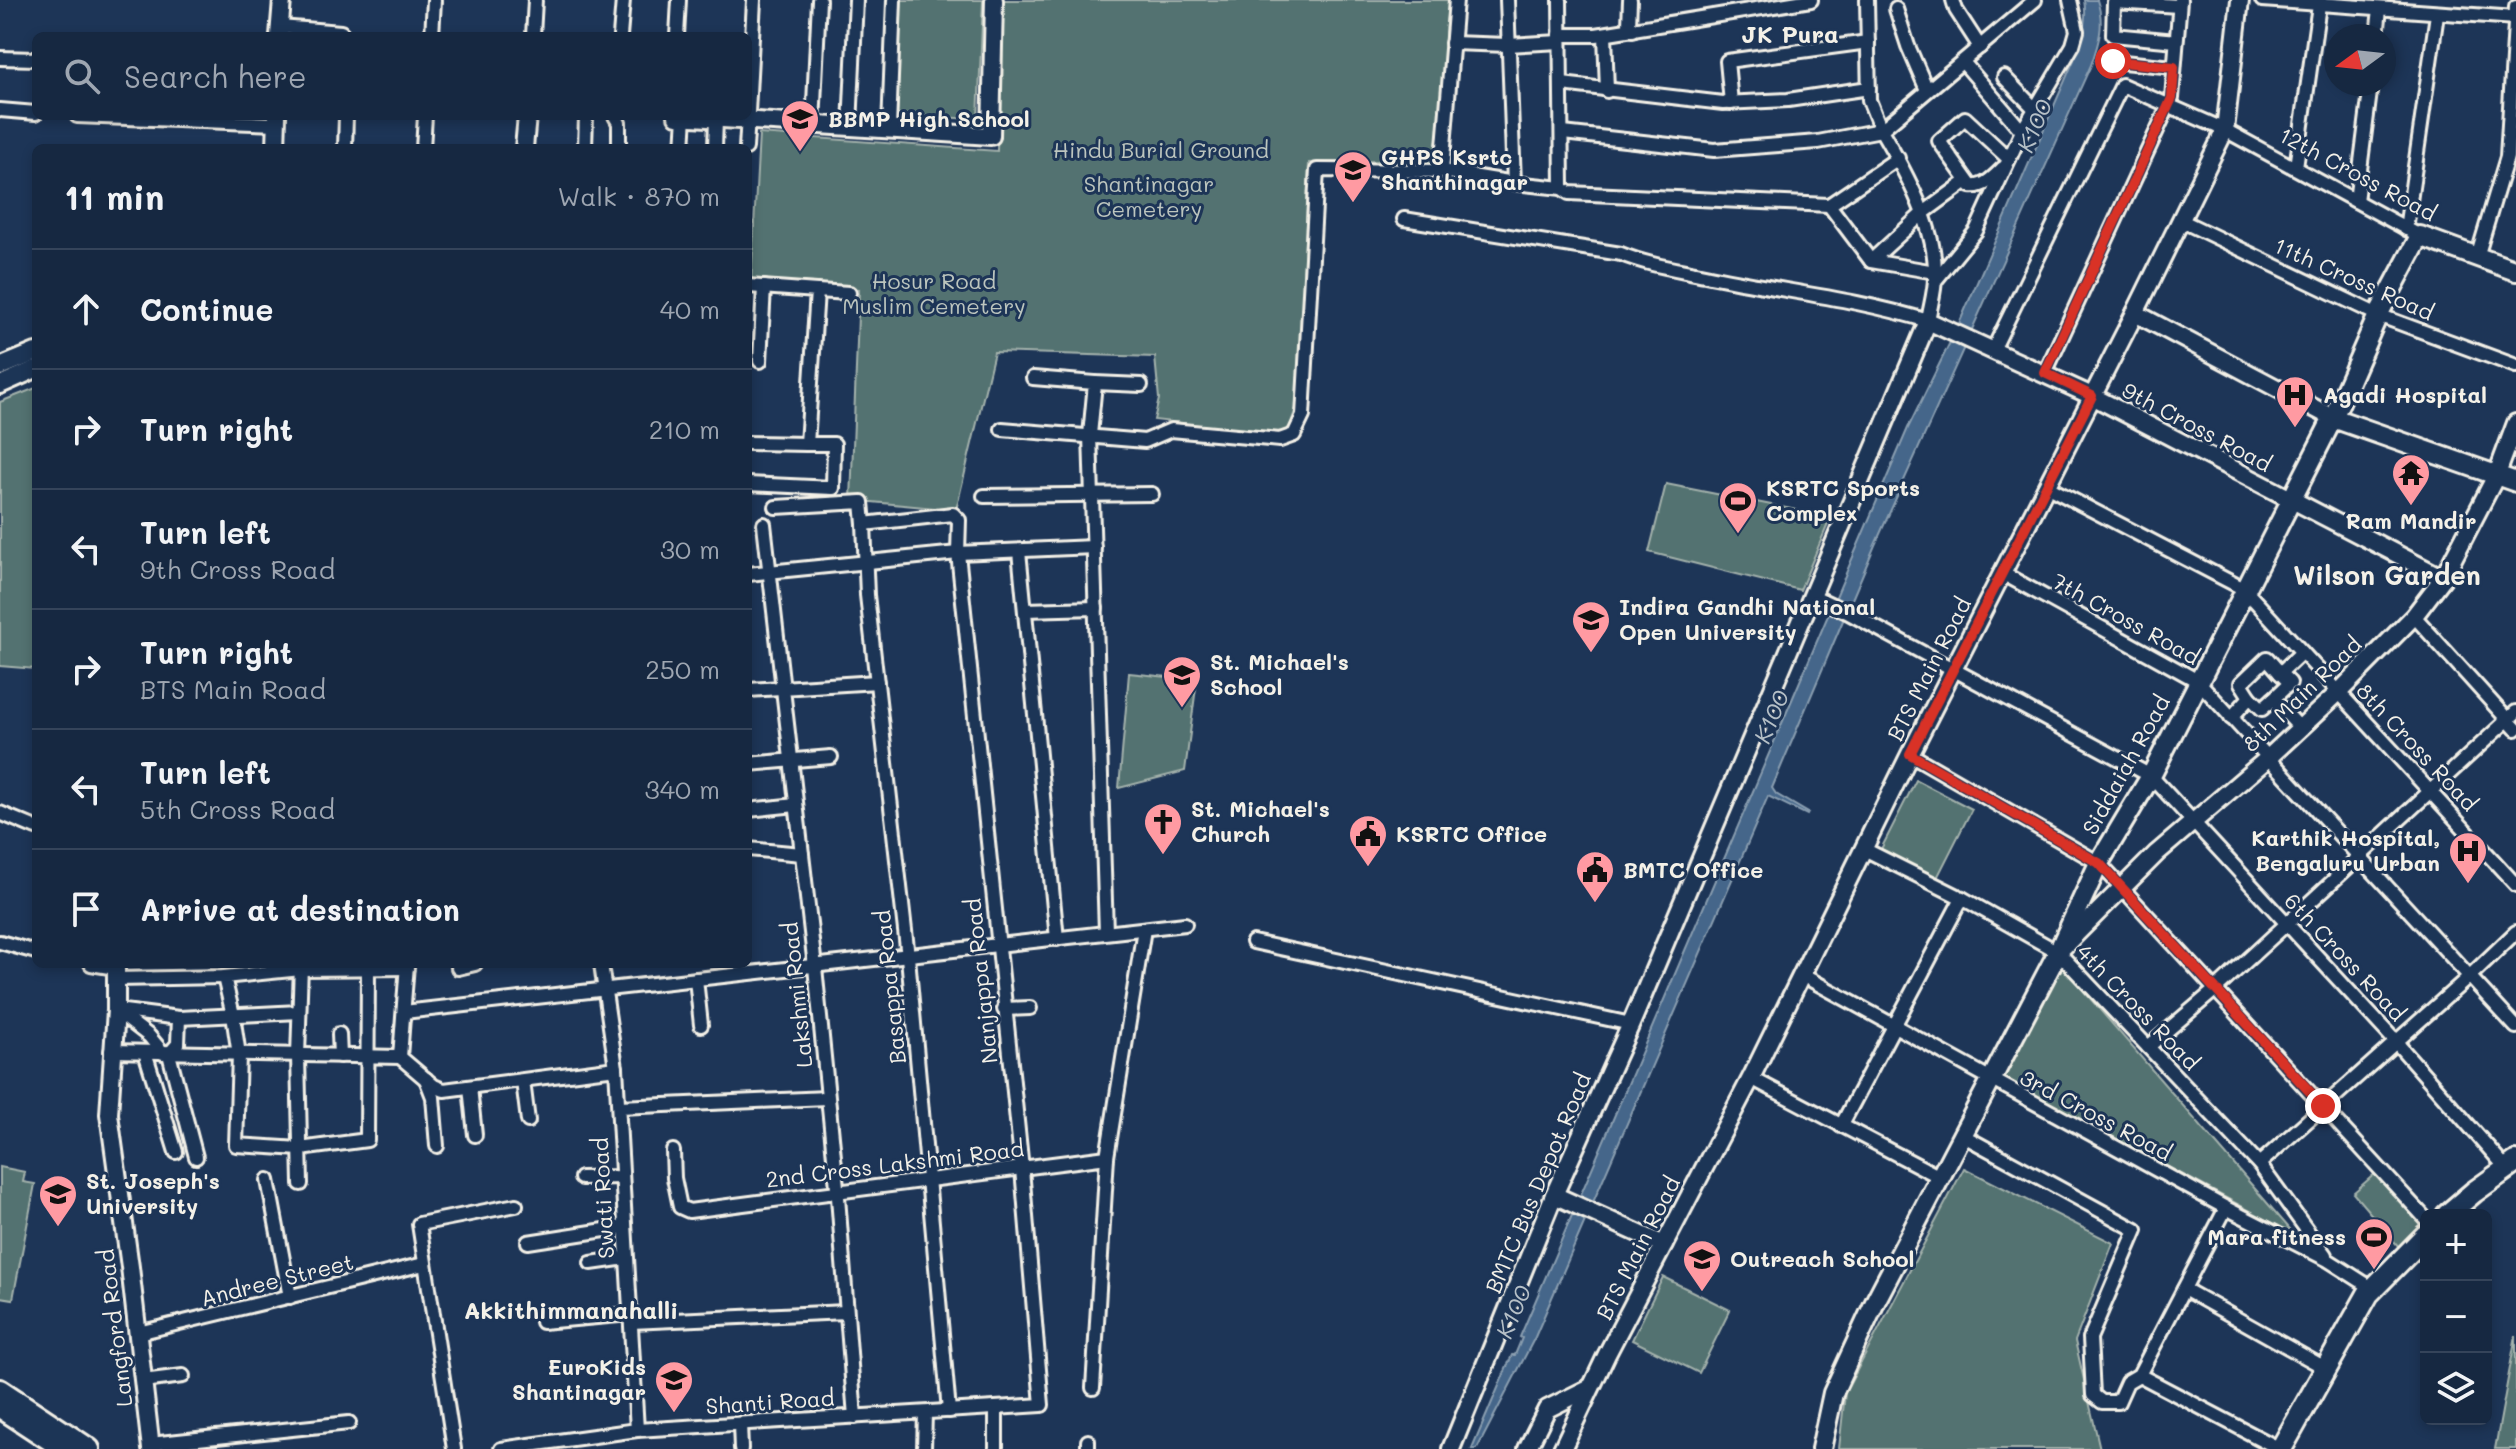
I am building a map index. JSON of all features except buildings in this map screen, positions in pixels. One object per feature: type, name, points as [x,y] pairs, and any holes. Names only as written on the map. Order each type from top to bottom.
[{"type":"main road","name":"12th Cross Road","points":[[2413,232],[2516,271]]},
{"type":"main road","name":"Siddaiah Road","points":[[1821,1449],[1833,1393],[1876,1300],[2058,952],[2099,863],[2151,776],[2333,418],[2413,232]]},
{"type":"main road","points":[[2333,418],[2516,482]]},
{"type":"main road","points":[[2454,1209],[2474,1192],[2513,1169]]},
{"type":"main road","points":[[2470,1209],[2513,1169]]},
{"type":"main road","points":[[2280,1449],[2372,1288],[2420,1241]]},
{"type":"main road","points":[[2294,1449],[2327,1386],[2381,1296],[2420,1257]]},
{"type":"main road","points":[[0,1392],[86,1449]]},
{"type":"main road","points":[[0,1407],[64,1449]]},
{"type":"main road","points":[[0,1414],[52,1449]]},
{"type":"street","points":[[282,0],[280,32],[341,32]]},
{"type":"street","points":[[432,32],[434,0]]},
{"type":"street","points":[[533,32],[535,0]]},
{"type":"street","points":[[620,32],[623,0]]},
{"type":"street","points":[[677,32],[679,0]]},
{"type":"street","points":[[752,39],[754,0]]},
{"type":"street","points":[[813,124],[819,0]]},
{"type":"street","points":[[850,126],[856,0]]},
{"type":"street","points":[[889,128],[894,0]]},
{"type":"street","points":[[752,116],[813,124],[991,136],[994,0]]},
{"type":"street","points":[[1442,171],[1456,0]]},
{"type":"street","points":[[1507,0],[1514,183]]},
{"type":"street","points":[[1560,0],[1562,188]]},
{"type":"street","points":[[1630,0],[1629,26],[1633,30]]},
{"type":"street","points":[[1452,43],[1508,45],[1605,34],[1751,5],[1811,0]]},
{"type":"street","points":[[1404,219],[1621,254],[1646,263],[1760,287],[1885,308],[1928,321],[1935,262],[1912,184],[1881,130],[1869,100],[1867,0]]},
{"type":"street","points":[[1953,0],[1980,47]]},
{"type":"street","points":[[1563,133],[1714,150],[1818,142],[1881,130],[2035,0]]},
{"type":"street","points":[[1935,276],[1976,231],[2022,131],[2073,45],[2077,31],[2070,0]]},
{"type":"street","name":"BTS Main Road","points":[[1562,1449],[2225,130],[2240,0]]},
{"type":"street","points":[[2262,0],[2319,5],[2352,4],[2380,9],[2419,6],[2437,14],[2473,16],[2516,14],[2511,159],[2477,257]]},
{"type":"street","points":[[2473,16],[2474,0]]},
{"type":"street","points":[[2045,373],[2172,98],[2179,3],[2114,2],[2113,35],[2176,41]]},
{"type":"street","points":[[2296,167],[2319,5]]},
{"type":"street","points":[[1896,9],[1927,90]]},
{"type":"street","points":[[2378,24],[2380,9]]},
{"type":"street","points":[[2413,232],[2437,14]]},
{"type":"street","points":[[1605,34],[1607,91]]},
{"type":"street","points":[[1731,103],[1727,61],[1868,42]]},
{"type":"street","points":[[0,58],[32,59]]},
{"type":"street","points":[[2113,61],[2174,67]]},
{"type":"street","points":[[1963,62],[2022,131]]},
{"type":"street","points":[[2004,77],[2036,110]]},
{"type":"street","points":[[1562,84],[1731,103],[1788,100],[1869,88]]},
{"type":"street","name":"12th Cross Road","points":[[1992,352],[2122,85],[2225,130],[2413,232]]},
{"type":"street","points":[[2356,201],[2369,96]]},
{"type":"street","points":[[0,110],[32,113]]},
{"type":"street","points":[[1965,118],[2007,163],[1976,187],[1967,181],[1939,141],[1965,118]]},
{"type":"street","points":[[276,144],[277,120]]},
{"type":"street","points":[[345,144],[346,120]]},
{"type":"street","points":[[423,144],[425,120]]},
{"type":"street","points":[[524,144],[527,120]]},
{"type":"street","points":[[585,144],[586,120]]},
{"type":"street","points":[[617,120],[619,144]]},
{"type":"street","points":[[683,144],[685,120]]},
{"type":"street","points":[[715,144],[716,120]]},
{"type":"street","points":[[746,144],[748,120]]},
{"type":"street","points":[[1002,429],[1145,441],[1171,430],[1280,440],[1294,435],[1303,416],[1317,170],[1442,171],[1562,188],[1569,193],[1829,205],[1898,158]]},
{"type":"street","points":[[1871,261],[1922,214],[1967,181]]},
{"type":"street","points":[[1829,205],[1871,261],[1935,276]]},
{"type":"street","name":"11th Cross Road","points":[[2180,220],[2378,315],[2516,366]]},
{"type":"street","points":[[752,286],[849,293]]},
{"type":"street","points":[[760,361],[764,287]]},
{"type":"street","points":[[807,444],[817,291]]},
{"type":"street","points":[[2135,313],[2333,418]]},
{"type":"street","name":"9th Cross Road","points":[[1928,321],[2092,396],[2443,578]]},
{"type":"street","name":"BMTC Bus Depot Road","points":[[1451,1449],[1562,1199],[1631,1024],[1928,321]]},
{"type":"street","points":[[0,367],[32,354]]},
{"type":"street","points":[[0,385],[32,371]]},
{"type":"street","points":[[1033,378],[1141,385]]},
{"type":"street","points":[[1095,383],[1090,435],[1106,932]]},
{"type":"street","name":"8th Main Road","points":[[2058,952],[2157,853],[2267,759],[2414,616],[2443,578],[2497,474],[2516,423]]},
{"type":"street","points":[[752,443],[834,444],[833,488],[752,484]]},
{"type":"street","name":"8th Cross Road","points":[[2046,486],[2244,589],[2516,885]]},
{"type":"street","points":[[984,496],[1152,494]]},
{"type":"street","points":[[776,507],[862,502],[864,524]]},
{"type":"street","name":"Nanjappa Road","points":[[864,524],[953,514],[959,520],[958,553],[1022,1169],[1042,1405]]},
{"type":"street","name":"Lakshmi Road","points":[[764,524],[815,967],[855,1417]]},
{"type":"street","name":"Basappa Road","points":[[864,524],[877,682],[908,957],[949,1411]]},
{"type":"street","points":[[752,573],[958,553],[1094,547]]},
{"type":"street","points":[[1019,551],[1057,939]]},
{"type":"street","name":"7th Cross Road","points":[[2002,573],[2198,681],[2516,1027]]},
{"type":"street","name":"6th Cross Road","points":[[1811,595],[2151,776],[2513,1169]]},
{"type":"street","points":[[1025,610],[1096,608]]},
{"type":"street","points":[[2148,1047],[2216,989],[2431,790],[2513,721],[2414,616]]},
{"type":"street","points":[[2280,673],[2302,652]]},
{"type":"street","points":[[2267,658],[2290,683],[2262,709],[2250,697],[2241,683],[2267,658]]},
{"type":"street","points":[[752,690],[877,682]]},
{"type":"street","points":[[2231,718],[2250,697]]},
{"type":"street","points":[[2273,699],[2300,728]]},
{"type":"street","points":[[1910,754],[2099,863],[2420,1212]]},
{"type":"street","points":[[752,764],[831,757]]},
{"type":"street","points":[[752,810],[796,805]]},
{"type":"street","points":[[1,816],[32,827]]},
{"type":"street","points":[[752,849],[802,854]]},
{"type":"street","name":"4th Cross Road","points":[[1864,849],[1962,898],[2058,952],[2259,1164],[2328,1260]]},
{"type":"street","points":[[1841,1126],[1962,898]]},
{"type":"street","points":[[404,1012],[1185,924]]},
{"type":"street","points":[[1093,1388],[1107,1157],[1144,929]]},
{"type":"street","points":[[2259,1164],[2516,932]]},
{"type":"street","points":[[0,942],[32,951]]},
{"type":"street","points":[[1253,942],[1631,1024]]},
{"type":"street","points":[[116,970],[224,977],[293,968]]},
{"type":"street","points":[[301,968],[298,1056],[301,1184]]},
{"type":"street","points":[[334,968],[381,968]]},
{"type":"street","points":[[400,1057],[407,968]]},
{"type":"street","name":"Swati Road","points":[[602,968],[619,1107],[637,1430]]},
{"type":"street","points":[[224,977],[239,1055],[236,1145],[300,1149],[367,1140],[368,969]]},
{"type":"street","name":"Langford Road","points":[[116,970],[109,1114],[150,1446]]},
{"type":"street","name":"3rd Cross Road","points":[[1802,975],[1991,1081],[2328,1260],[2372,1288]]},
{"type":"street","points":[[696,979],[701,1025]]},
{"type":"street","points":[[1004,1009],[1030,1008]]},
{"type":"street","points":[[116,1010],[179,1018],[299,1012]]},
{"type":"street","points":[[116,1010],[166,1053],[196,1157]]},
{"type":"street","points":[[166,1053],[178,1044],[179,1018]]},
{"type":"street","points":[[339,1034],[340,1056]]},
{"type":"street","points":[[111,1051],[400,1057],[444,1090],[616,1068]]},
{"type":"street","points":[[145,1052],[176,1152]]},
{"type":"street","points":[[1751,1078],[1940,1177]]},
{"type":"street","points":[[426,1079],[433,1097],[437,1146]]},
{"type":"street","points":[[523,1081],[528,1121]]},
{"type":"street","points":[[470,1087],[475,1135]]},
{"type":"street","points":[[619,1107],[827,1098]]},
{"type":"street","points":[[1962,1135],[2136,1230],[2090,1338],[2093,1395],[2102,1402],[2118,1402],[2127,1382],[2139,1375],[2226,1208]]},
{"type":"street","name":"2nd Cross Lakshmi Road","points":[[673,1151],[680,1207],[689,1211],[1107,1157]]},
{"type":"street","points":[[581,1178],[622,1177]]},
{"type":"street","points":[[268,1180],[290,1297]]},
{"type":"street","points":[[1562,1199],[1664,1245]]},
{"type":"street","points":[[454,1449],[419,1224],[516,1205]]},
{"type":"street","points":[[528,1242],[624,1227]]},
{"type":"street","points":[[591,1263],[626,1258]]},
{"type":"street","name":"Andree Street","points":[[138,1333],[424,1264]]},
{"type":"street","points":[[2184,1289],[2327,1369]]},
{"type":"street","points":[[542,1322],[846,1312]]},
{"type":"street","points":[[2139,1375],[2280,1449]]},
{"type":"street","points":[[143,1381],[183,1376]]},
{"type":"street","points":[[1527,1449],[1547,1409],[1591,1387]]},
{"type":"street","points":[[826,1419],[842,1408],[853,1392]]},
{"type":"street","name":"Shanti Road","points":[[501,1449],[637,1430],[1042,1405]]},
{"type":"street","points":[[996,1408],[996,1449]]},
{"type":"street","points":[[924,1449],[925,1413]]},
{"type":"street","points":[[150,1446],[349,1423]]},
{"type":"street","points":[[740,1424],[741,1449]]},
{"type":"green space","points":[[898,0],[983,0],[978,119],[893,115]]},
{"type":"green space","name":"Shantinagar Cemetery","points":[[1001,0],[1449,0],[1438,162],[1309,163],[1297,405],[1287,435],[1154,420],[1159,399],[1155,357],[994,352],[956,510],[851,500],[859,289],[752,283],[759,134],[997,151]]},
{"type":"green space","points":[[32,390],[32,669],[0,666],[0,402]]},
{"type":"green space","name":"KSRTC Sports Complex","points":[[1666,484],[1831,517],[1800,590],[1649,552]]},
{"type":"green space","points":[[1129,673],[1197,680],[1185,771],[1119,788]]},
{"type":"green space","points":[[1916,780],[1972,809],[1937,878],[1881,849]]},
{"type":"green space","points":[[2062,966],[2295,1235],[2001,1077]]},
{"type":"green space","points":[[0,1167],[25,1172],[23,1182],[35,1184],[13,1299],[0,1297]]},
{"type":"green space","points":[[1964,1168],[2113,1243],[2075,1341],[2100,1449],[1839,1449],[1845,1393]]},
{"type":"green space","points":[[2377,1172],[2420,1223],[2420,1227],[2399,1247],[2353,1193]]},
{"type":"green space","points":[[1663,1277],[1730,1310],[1699,1373],[1632,1340]]},
{"type":"green space","points":[[2516,1335],[2516,1449],[2495,1449]]},
{"type":"water","name":"K100","points":[[2084,0],[2097,0],[2101,17],[2099,41],[2091,65],[1875,545],[1772,788],[1776,794],[1808,813],[1768,796],[1535,1337],[1477,1449],[1472,1449],[1512,1355],[1515,1355],[1520,1337],[1908,428],[1958,326],[2074,60],[2084,23]]},
{"type":"place","name":"BBMP High School","points":[[800,153]]},
{"type":"place","name":"GHPS Ksrtc Shanthinagar","points":[[1353,204]]},
{"type":"place","name":"Agadi Hospital","points":[[2295,429]]},
{"type":"place","name":"Ram Mandir","points":[[2411,507]]},
{"type":"place","name":"KSRTC Sports Complex","points":[[1738,535]]},
{"type":"place","name":"Indira Gandhi National Open University","points":[[1591,654]]},
{"type":"place","name":"St. Michael's School","points":[[1182,709]]},
{"type":"place","name":"St. Michael's Church","points":[[1163,856]]},
{"type":"place","name":"KSRTC Office","points":[[1368,868]]},
{"type":"place","name":"Karthik Hospital, Bengaluru Urban","points":[[2468,885]]},
{"type":"place","name":"BMTC Office","points":[[1595,904]]},
{"type":"place","name":"St. Joseph's University","points":[[58,1228]]},
{"type":"place","name":"Mara fitness","points":[[2374,1271]]},
{"type":"place","name":"Outreach School","points":[[1702,1293]]},
{"type":"place","name":"EuroKids Shantinagar","points":[[674,1414]]},
{"type":"district","name":"JK Pura","points":[[1790,35]]},
{"type":"district","name":"Wilson Garden","points":[[2387,576]]},
{"type":"district","name":"Akkithimmanahalli","points":[[571,1311]]},
{"type":"route","points":[[2113,61],[2174,67],[2172,98],[2045,373],[2092,396],[1910,754],[2099,863],[2323,1106]]},
{"type":"park label","name":"Hindu Burial Ground","points":[[1161,150]]},
{"type":"park label","name":"Hosur Road Muslim Cemetery","points":[[934,294]]}]
